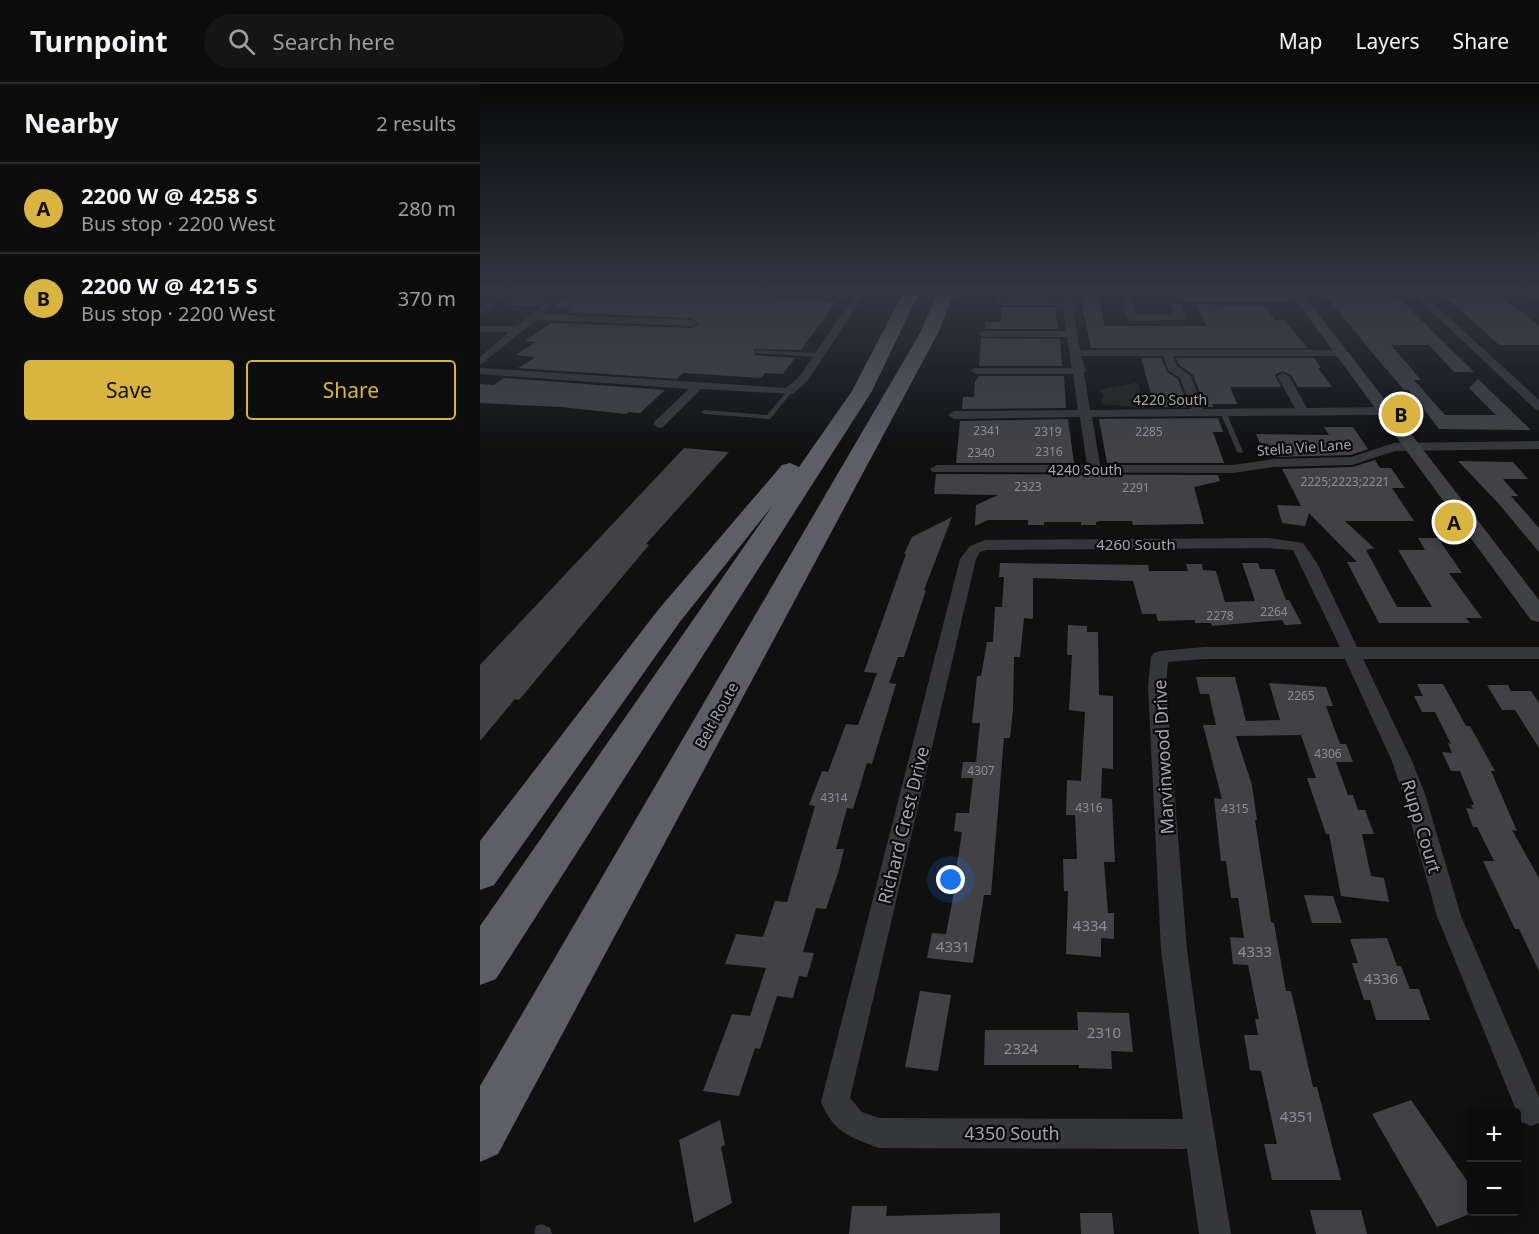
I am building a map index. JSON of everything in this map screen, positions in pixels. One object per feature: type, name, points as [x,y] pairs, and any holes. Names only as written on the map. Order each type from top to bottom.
[{"type":"highway","points":[[480,964],[861,391],[885,345]]},
{"type":"highway","name":"Belt Route","points":[[480,1136],[922,345]]},
{"type":"highway","points":[[480,872],[709,566],[760,504],[861,391]]},
{"type":"street","points":[[480,362],[500,345]]},
{"type":"street","points":[[480,371],[789,392],[804,378],[827,345]]},
{"type":"street","points":[[1074,345],[1094,469]]},
{"type":"street","points":[[1335,345],[1539,615]]},
{"type":"street","points":[[1473,345],[1539,406]]},
{"type":"street","points":[[1077,353],[1341,353]]},
{"type":"street","points":[[1167,353],[1173,368],[1185,376],[1199,414]]},
{"type":"street","points":[[976,371],[1080,371]]},
{"type":"street","points":[[1283,376],[1303,411]]},
{"type":"street","points":[[659,424],[696,387]]},
{"type":"street","points":[[1297,400],[1381,405]]},
{"type":"street","name":"4220 South","points":[[954,415],[1224,414],[1381,405]]},
{"type":"street","name":"Stella Vie Lane","points":[[1233,469],[1273,463],[1352,461],[1384,449],[1411,446],[1539,445]]},
{"type":"street","name":"4240 South","points":[[937,469],[1233,469]]},
{"type":"street","name":"4260 South","points":[[975,549],[996,544],[1269,543],[1298,546]]},
{"type":"street","name":"Rupp Court","points":[[1298,546],[1309,563],[1401,761],[1414,794],[1455,933],[1531,1112]]},
{"type":"street","name":"Richard Crest Drive","points":[[835,1102],[968,559],[975,549]]},
{"type":"street","name":"Marvinwood Drive","points":[[1215,1234],[1174,950],[1157,686],[1160,657],[1204,653],[1539,653]]},
{"type":"street","name":"4350 South","points":[[835,1102],[852,1123],[879,1133],[1199,1134]]},
{"type":"lane","points":[[754,351],[820,355]]},
{"type":"lane","points":[[704,412],[769,417],[789,392]]},
{"type":"lane","points":[[1224,414],[1240,452]]},
{"type":"path","points":[[729,377],[754,351]]},
{"type":"shaded area","points":[[1138,383],[1145,408],[1103,404],[1101,400],[1104,395],[1099,390]]},
{"type":"building","points":[[532,345],[805,345],[801,350],[754,349],[755,355],[795,358],[783,374],[765,373],[761,378],[683,373],[677,379],[518,368],[536,357],[515,355]]},
{"type":"building","points":[[981,345],[1060,345],[1062,366],[979,366]]},
{"type":"building","points":[[1090,345],[1304,345],[1307,348],[1091,348]]},
{"type":"building","points":[[1366,345],[1446,345],[1474,372],[1454,372],[1429,345],[1391,345],[1421,380],[1414,380],[1445,415],[1496,415],[1469,388],[1478,379],[1531,430],[1439,429],[1409,390],[1404,390]]},
{"type":"building","points":[[1141,358],[1161,358],[1167,372],[1178,379],[1188,407],[1153,407]]},
{"type":"building","points":[[1176,358],[1314,358],[1321,368],[1318,368],[1332,387],[1298,387],[1291,375],[1282,371],[1275,375],[1281,387],[1230,387],[1237,404],[1212,404],[1213,407],[1205,407],[1193,375],[1179,365]]},
{"type":"building","points":[[979,376],[1064,376],[1066,408],[962,409],[963,397],[974,397],[975,382]]},
{"type":"building","points":[[504,378],[665,390],[640,413],[626,414],[561,407],[480,403],[480,384],[494,385]]},
{"type":"building","points":[[1218,418],[1223,432],[1213,432],[1224,463],[1107,463],[1099,419]]},
{"type":"building","points":[[1068,419],[1074,463],[956,463],[960,421]]},
{"type":"building","points":[[1324,427],[1353,427],[1368,449],[1351,455],[1276,457],[1274,452],[1264,452],[1256,434],[1329,435]]},
{"type":"building","points":[[684,448],[729,452],[646,544],[649,545],[519,700],[515,699],[480,741],[480,665]]},
{"type":"building","points":[[1375,460],[1380,468],[1391,468],[1405,488],[1392,488],[1414,521],[1345,521],[1374,548],[1366,550],[1397,607],[1432,607],[1398,550],[1425,550],[1418,538],[1438,538],[1462,573],[1449,573],[1482,618],[1466,618],[1470,623],[1379,623],[1347,562],[1357,562],[1309,513],[1305,526],[1282,523],[1277,505],[1301,506],[1282,469],[1352,467]]},
{"type":"building","points":[[1458,461],[1513,462],[1528,479],[1503,479],[1518,496],[1511,496],[1539,528],[1539,552],[1499,504]]},
{"type":"building","points":[[936,474],[1218,475],[1220,481],[1194,487],[1204,524],[1133,525],[1132,521],[1100,521],[1096,522],[1096,525],[1081,525],[1081,522],[1044,522],[1044,525],[1028,525],[1028,520],[988,520],[975,526],[976,505],[998,495],[934,494]]},
{"type":"building","points":[[952,517],[924,590],[926,590],[904,657],[898,657],[889,683],[896,684],[872,764],[867,763],[853,809],[847,808],[836,849],[844,849],[839,870],[826,909],[816,908],[803,952],[814,953],[807,977],[799,976],[793,998],[777,996],[760,1049],[755,1048],[739,1096],[703,1091],[732,1014],[750,1016],[766,968],[725,964],[736,934],[763,937],[775,901],[787,902],[815,806],[809,805],[822,771],[828,772],[846,724],[858,725],[877,673],[864,672],[906,554],[904,554],[912,537]]},
{"type":"building","points":[[1000,563],[1148,565],[1149,571],[1188,571],[1186,564],[1202,564],[1203,570],[1216,571],[1225,602],[1255,601],[1242,563],[1258,563],[1260,569],[1274,569],[1286,600],[1289,600],[1302,624],[1285,625],[1282,620],[1212,626],[1211,623],[1195,623],[1195,620],[1158,621],[1156,614],[1142,614],[1133,581],[1033,578],[1033,619],[1024,618],[1020,657],[1014,657],[1013,710],[1010,738],[1004,738],[991,895],[984,895],[973,963],[927,958],[932,933],[946,934],[954,892],[942,891],[946,869],[956,870],[962,832],[954,831],[956,813],[969,813],[973,778],[961,778],[963,762],[976,762],[980,723],[972,723],[977,676],[981,676],[987,642],[993,642],[995,607],[1002,607],[1004,577],[999,577]]},
{"type":"building","points":[[1068,625],[1087,626],[1087,632],[1098,632],[1099,695],[1113,696],[1113,769],[1102,768],[1101,798],[1112,799],[1115,862],[1104,862],[1108,913],[1114,913],[1114,939],[1101,938],[1101,957],[1066,954],[1068,891],[1064,891],[1063,859],[1077,859],[1075,815],[1066,815],[1067,780],[1081,781],[1085,712],[1069,710],[1072,655],[1067,655]]},
{"type":"building","points":[[1196,677],[1235,677],[1246,721],[1280,720],[1269,683],[1326,687],[1333,706],[1326,706],[1340,744],[1346,744],[1353,762],[1336,762],[1348,795],[1353,795],[1358,810],[1365,810],[1374,834],[1362,834],[1371,876],[1384,878],[1389,902],[1341,896],[1329,834],[1326,834],[1307,778],[1316,778],[1301,735],[1236,736],[1252,785],[1257,820],[1255,820],[1271,922],[1274,923],[1286,991],[1291,991],[1313,1087],[1317,1087],[1341,1180],[1272,1180],[1264,1144],[1277,1144],[1261,1071],[1250,1070],[1244,1035],[1258,1035],[1255,1019],[1259,1019],[1248,965],[1233,964],[1230,937],[1244,938],[1238,898],[1231,898],[1226,861],[1221,861],[1214,798],[1222,799],[1203,725],[1216,725],[1209,694],[1200,694]]},
{"type":"building","points":[[1417,684],[1443,684],[1466,726],[1470,726],[1495,771],[1491,771],[1517,831],[1512,830],[1539,878],[1539,971],[1519,929],[1515,929],[1483,861],[1494,861],[1477,827],[1473,827],[1466,808],[1473,809],[1471,805],[1474,805],[1460,771],[1451,771],[1442,752],[1452,753],[1448,743],[1451,744],[1435,712],[1422,712],[1414,696],[1423,696]]},
{"type":"building","points":[[1487,685],[1508,685],[1511,691],[1531,691],[1539,703],[1539,748],[1515,710],[1502,710]]},
{"type":"building","points":[[1304,895],[1333,896],[1342,923],[1312,923]]},
{"type":"building","points":[[1387,938],[1397,966],[1401,966],[1410,989],[1419,989],[1430,1020],[1376,1020],[1370,1000],[1364,1000],[1352,963],[1358,963],[1350,939]]},
{"type":"building","points":[[920,991],[951,995],[938,1071],[905,1067]]},
{"type":"building","points":[[1077,1012],[1129,1013],[1133,1052],[1111,1051],[1112,1069],[1079,1068],[1079,1065],[984,1065],[985,1030],[1078,1030]]},
{"type":"building","points":[[1411,1100],[1467,1181],[1467,1215],[1437,1227],[1372,1114]]},
{"type":"building","points":[[720,1120],[725,1145],[721,1147],[732,1203],[694,1223],[679,1140]]},
{"type":"building","points":[[852,1206],[887,1206],[886,1216],[1000,1213],[1000,1234],[849,1234]]},
{"type":"building","points":[[1310,1210],[1361,1210],[1367,1234],[1316,1234]]},
{"type":"building","points":[[1080,1213],[1112,1213],[1114,1234],[1081,1234]]},
{"type":"place","name":"2200 W @ 4215 S","points":[[1401,414]]},
{"type":"place","name":"2200 W @ 4258 S","points":[[1454,522]]}]
